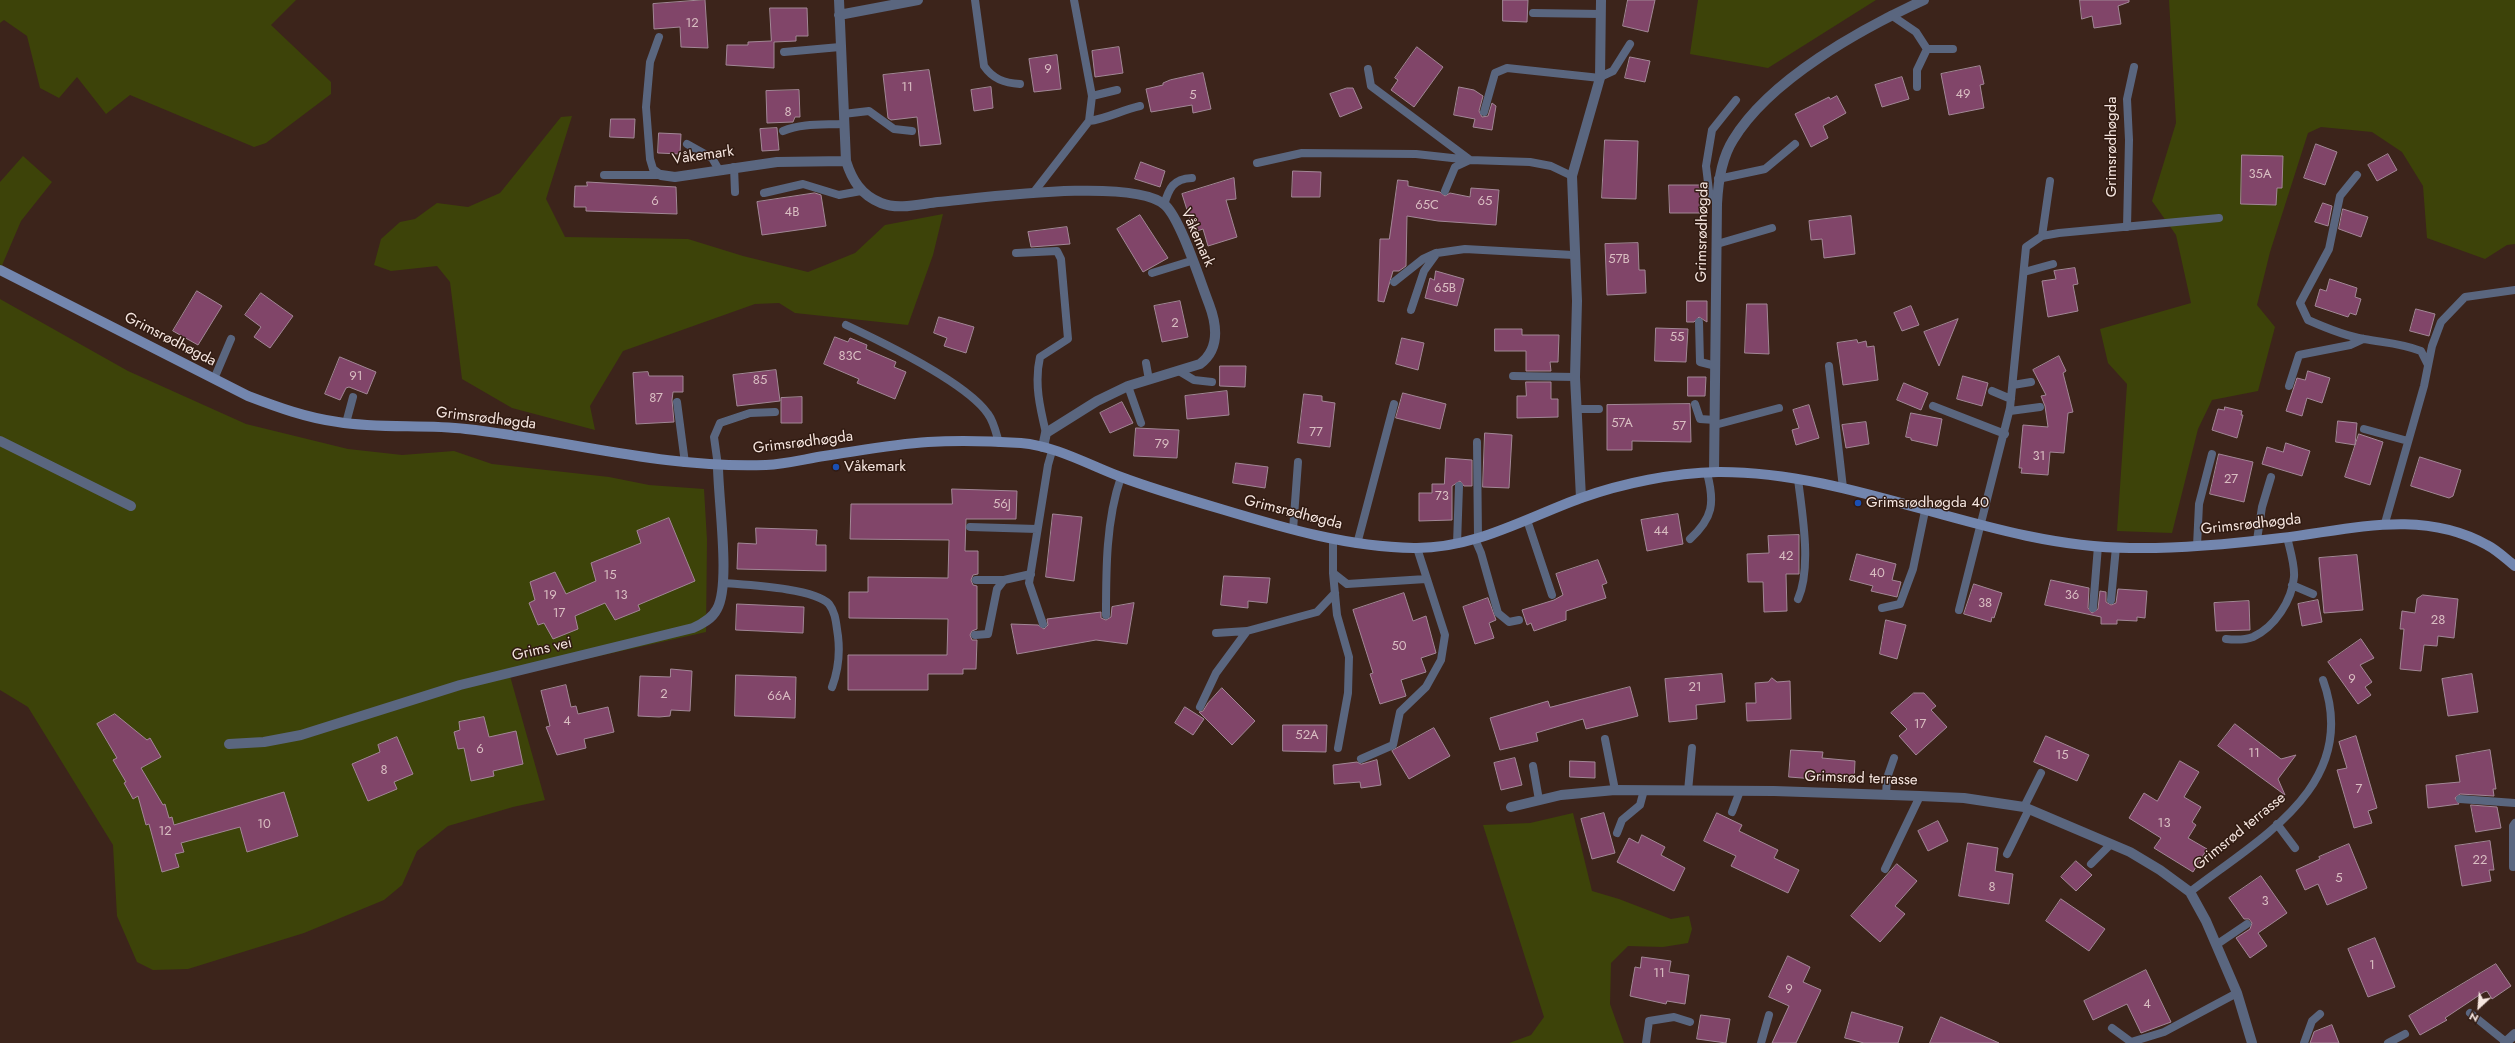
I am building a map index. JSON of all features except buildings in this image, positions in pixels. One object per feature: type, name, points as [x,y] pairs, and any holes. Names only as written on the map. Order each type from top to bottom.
[{"type":"main road","name":"Grimsrødhøgda","points":[[0,270],[214,379],[285,410],[346,423],[464,429],[685,463],[718,466],[777,465],[929,441],[999,443],[1048,449],[1121,477],[1293,530],[1357,544],[1417,548],[1458,544],[1527,520],[1581,498],[1657,479],[1711,473],[1798,479],[1843,488],[1925,511],[2061,543],[2098,546],[2197,546],[2287,537],[2385,523],[2425,526],[2457,533],[2488,545],[2515,566]]},
{"type":"street","name":"Våkemark","points":[[839,0],[846,161],[854,182],[861,191],[882,204],[894,206],[1034,192],[1136,192],[1164,205],[1172,214],[1215,319],[1216,336],[1213,350],[1208,358],[1200,364],[1128,386],[1097,401],[1046,433]]},
{"type":"street","points":[[839,15],[918,0]]},
{"type":"street","points":[[1581,498],[1575,377],[1577,301],[1572,176],[1600,78],[1601,0]]},
{"type":"street","name":"Grimsrødhøgda","points":[[1711,473],[1715,423],[1718,179],[1732,141],[1747,120],[1764,102],[1812,64],[1891,15],[1924,0]]},
{"type":"street","name":"Våkemark","points":[[661,175],[675,177],[734,167],[777,162],[846,161]]},
{"type":"street","points":[[1046,433],[1048,449]]},
{"type":"street","points":[[0,440],[131,506]]},
{"type":"street","name":"Grims vei","points":[[229,744],[264,742],[301,735],[460,685],[693,628],[704,623],[717,609],[724,583],[718,466]]},
{"type":"street","name":"Grimsrød terrasse","points":[[1511,807],[1561,795],[1615,790],[1688,790],[1964,798],[2026,808],[2111,844],[2160,870],[2190,892],[2216,945],[2237,993],[2252,1043]]},
{"type":"street","points":[[2506,1043],[2515,1034]]},
{"type":"lane","points":[[975,0],[984,66],[990,75],[1006,83],[1020,84]]},
{"type":"lane","points":[[1034,192],[1088,121],[1092,96],[1074,0]]},
{"type":"lane","points":[[1534,13],[1601,14]]},
{"type":"lane","points":[[1891,15],[1916,32],[1927,49]]},
{"type":"lane","name":"Våkemark","points":[[659,37],[650,62],[646,107],[650,159],[654,169],[661,175]]},
{"type":"lane","points":[[1484,112],[1495,73],[1507,68],[1600,78],[1613,71],[1630,44]]},
{"type":"lane","points":[[784,52],[840,47]]},
{"type":"lane","points":[[1927,49],[1953,49]]},
{"type":"lane","points":[[1917,87],[1917,70],[1927,49]]},
{"type":"lane","name":"Grimsrødhøgda","points":[[2127,228],[2129,140],[2127,99],[2134,67]]},
{"type":"lane","points":[[1368,69],[1371,86],[1470,160]]},
{"type":"lane","points":[[1092,96],[1118,90]]},
{"type":"lane","points":[[1717,204],[1709,192],[1706,166],[1712,130],[1736,100]]},
{"type":"lane","points":[[1088,121],[1101,119],[1119,111],[1140,106]]},
{"type":"lane","points":[[783,131],[793,127],[843,119],[869,112],[894,129],[912,131]]},
{"type":"lane","points":[[687,144],[712,158],[719,170]]},
{"type":"lane","points":[[1718,179],[1765,169],[1796,144]]},
{"type":"lane","points":[[1257,163],[1302,153],[1416,154],[1470,160],[1530,162],[1551,166],[1572,176]]},
{"type":"lane","points":[[1445,191],[1455,167],[1470,160]]},
{"type":"lane","points":[[734,167],[735,192]]},
{"type":"lane","points":[[604,175],[661,175]]},
{"type":"lane","points":[[2357,175],[2340,196],[2329,249],[2300,303],[2308,320],[2329,329],[2363,339],[2401,343],[2421,351],[2428,365]]},
{"type":"lane","points":[[1164,205],[1170,186],[1182,179],[1192,178]]},
{"type":"lane","points":[[2042,236],[2050,181]]},
{"type":"lane","points":[[764,192],[802,184],[839,195],[861,191]]},
{"type":"lane","points":[[1959,610],[2010,411],[2019,303],[2026,247],[2042,236],[2219,218]]},
{"type":"lane","points":[[1717,244],[1772,228]]},
{"type":"lane","points":[[1394,282],[1423,259],[1437,253],[1465,248],[1574,255]]},
{"type":"lane","points":[[1016,253],[1057,251],[1061,259],[1068,339],[1040,357],[1037,371],[1038,399],[1046,433]]},
{"type":"lane","points":[[1411,310],[1424,271],[1437,253]]},
{"type":"lane","points":[[1152,273],[1191,261]]},
{"type":"lane","points":[[2024,272],[2053,264]]},
{"type":"lane","points":[[2385,523],[2440,322],[2451,309],[2465,297],[2515,290]]},
{"type":"lane","points":[[1699,322],[1700,362],[1716,366]]},
{"type":"lane","points":[[846,325],[932,370],[972,397],[989,415],[999,443]]},
{"type":"lane","points":[[214,379],[231,339]]},
{"type":"lane","points":[[2289,386],[2299,355],[2350,346],[2363,339]]},
{"type":"lane","points":[[1146,363],[1149,380]]},
{"type":"lane","points":[[1830,366],[1843,488]]},
{"type":"lane","points":[[1179,371],[1194,380],[1212,382]]},
{"type":"lane","points":[[1513,376],[1575,377]]},
{"type":"lane","points":[[2013,385],[2031,382]]},
{"type":"lane","points":[[1128,386],[1141,423]]},
{"type":"lane","points":[[1992,391],[2011,398]]},
{"type":"lane","points":[[346,423],[353,397]]},
{"type":"lane","points":[[677,402],[685,463]]},
{"type":"lane","points":[[1357,544],[1394,404]]},
{"type":"lane","points":[[1695,404],[1700,419],[1715,423],[1779,408]]},
{"type":"lane","points":[[1933,406],[2005,434]]},
{"type":"lane","points":[[2010,411],[2040,407]]},
{"type":"lane","points":[[1576,409],[1599,409]]},
{"type":"lane","points":[[718,466],[714,438],[720,423],[750,413],[775,412]]},
{"type":"lane","points":[[2364,429],[2408,441]]},
{"type":"lane","points":[[1477,442],[1477,538],[1498,613],[1509,622],[1519,620]]},
{"type":"lane","points":[[1043,624],[1029,583],[1048,449]]},
{"type":"lane","points":[[2197,546],[2199,504],[2212,454]]},
{"type":"lane","points":[[1293,530],[1298,462]]},
{"type":"lane","points":[[1690,539],[1703,526],[1711,510],[1711,473]]},
{"type":"lane","points":[[1106,615],[1107,558],[1112,514],[1121,477]]},
{"type":"lane","points":[[2257,540],[2262,507],[2271,477]]},
{"type":"lane","points":[[1798,479],[1803,519],[1804,566],[1803,588],[1798,599]]},
{"type":"lane","points":[[1458,544],[1459,486]]},
{"type":"lane","points":[[1882,608],[1900,604],[1913,569],[1925,511]]},
{"type":"lane","points":[[1527,520],[1552,595]]},
{"type":"lane","points":[[970,527],[1037,529]]},
{"type":"lane","points":[[2226,639],[2238,640],[2254,636],[2270,623],[2288,601],[2294,576],[2287,537]]},
{"type":"lane","points":[[1333,539],[1333,573],[1337,615],[1349,658],[1348,693],[1338,748]]},
{"type":"lane","points":[[2093,608],[2098,546]]},
{"type":"lane","points":[[2110,600],[2116,547]]},
{"type":"lane","points":[[1361,759],[1382,752],[1393,745],[1400,712],[1426,687],[1441,660],[1445,635],[1439,610],[1426,579],[1417,548]]},
{"type":"lane","points":[[1333,573],[1347,584],[1426,579]]},
{"type":"lane","points":[[976,580],[1004,580],[1031,574]]},
{"type":"lane","points":[[975,635],[988,634],[997,589],[1004,580]]},
{"type":"lane","points":[[724,583],[809,594],[829,604],[835,616],[838,640],[837,670],[832,687]]},
{"type":"lane","points":[[2292,585],[2313,594]]},
{"type":"lane","points":[[1216,633],[1247,631],[1317,612],[1335,593]]},
{"type":"lane","points":[[1200,707],[1216,673],[1247,631]]},
{"type":"lane","name":"Grimsrød terrasse","points":[[2190,892],[2278,824],[2304,799],[2321,774],[2327,757],[2331,724],[2329,697],[2323,680]]},
{"type":"lane","points":[[1605,738],[1615,790]]},
{"type":"lane","points":[[1688,790],[1692,748]]},
{"type":"lane","points":[[1886,795],[1887,778],[1894,758]]},
{"type":"lane","points":[[1534,766],[1539,800]]},
{"type":"lane","points":[[2007,854],[2041,773]]},
{"type":"lane","points":[[1617,833],[1622,820],[1640,805],[1644,790]]},
{"type":"lane","points":[[1732,812],[1740,791]]},
{"type":"lane","points":[[1886,869],[1920,796]]},
{"type":"lane","points":[[2460,798],[2515,803]]},
{"type":"lane","points":[[2513,867],[2513,826],[2515,823]]},
{"type":"lane","points":[[2278,824],[2295,848]]},
{"type":"lane","points":[[2091,864],[2111,844]]},
{"type":"lane","points":[[2216,945],[2246,924]]},
{"type":"lane","points":[[2112,1028],[2131,1042],[2164,1032],[2237,993]]},
{"type":"lane","points":[[2470,1013],[2506,1043]]},
{"type":"lane","points":[[2304,1043],[2312,1021],[2320,1014]]},
{"type":"lane","points":[[1760,1043],[1769,1015]]},
{"type":"lane","points":[[1646,1043],[1649,1021],[1674,1016],[1690,1022]]},
{"type":"lane","points":[[2388,1043],[2405,1034]]},
{"type":"green space","points":[[0,0],[296,0],[271,25],[331,82],[331,94],[266,143],[254,147],[130,95],[106,114],[77,77],[59,98],[40,88],[27,36],[4,20],[0,23]]},
{"type":"green space","points":[[1698,0],[1876,0],[1768,68],[1690,54]]},
{"type":"green space","points":[[2169,0],[2515,0],[2515,244],[2507,245],[2485,259],[2427,238],[2423,186],[2402,152],[2372,132],[2321,127],[2308,133],[2270,252],[2257,305],[2275,327],[2258,391],[2212,400],[2198,429],[2172,533],[2117,531],[2127,384],[2108,363],[2100,329],[2191,303],[2176,235],[2152,201],[2176,123]]},
{"type":"green space","points":[[572,116],[546,199],[565,237],[688,239],[743,256],[808,272],[855,253],[885,225],[943,214],[933,255],[908,325],[795,313],[779,303],[755,304],[623,351],[590,406],[595,430],[512,408],[462,379],[450,282],[437,266],[391,271],[374,265],[381,239],[400,222],[415,219],[437,203],[468,207],[500,193],[561,117]]},
{"type":"green space","points":[[23,156],[52,182],[21,221],[0,270],[0,182]]},
{"type":"green space","points":[[0,299],[128,371],[246,424],[348,449],[402,455],[454,451],[492,464],[609,477],[649,485],[704,489],[707,540],[706,632],[510,676],[545,800],[513,807],[448,826],[417,851],[402,885],[384,900],[304,933],[188,969],[153,970],[137,962],[117,916],[113,845],[28,707],[0,690]]},
{"type":"green space","points":[[1573,813],[1592,891],[1619,899],[1671,919],[1689,916],[1692,929],[1688,943],[1663,947],[1628,946],[1611,963],[1610,1004],[1624,1043],[1509,1043],[1531,1035],[1544,1017],[1483,825],[1530,823]]},
{"type":"place","name":"Våkemark","points":[[836,467]]},
{"type":"place","name":"Grimsrødhøgda 40","points":[[1858,503]]}]
